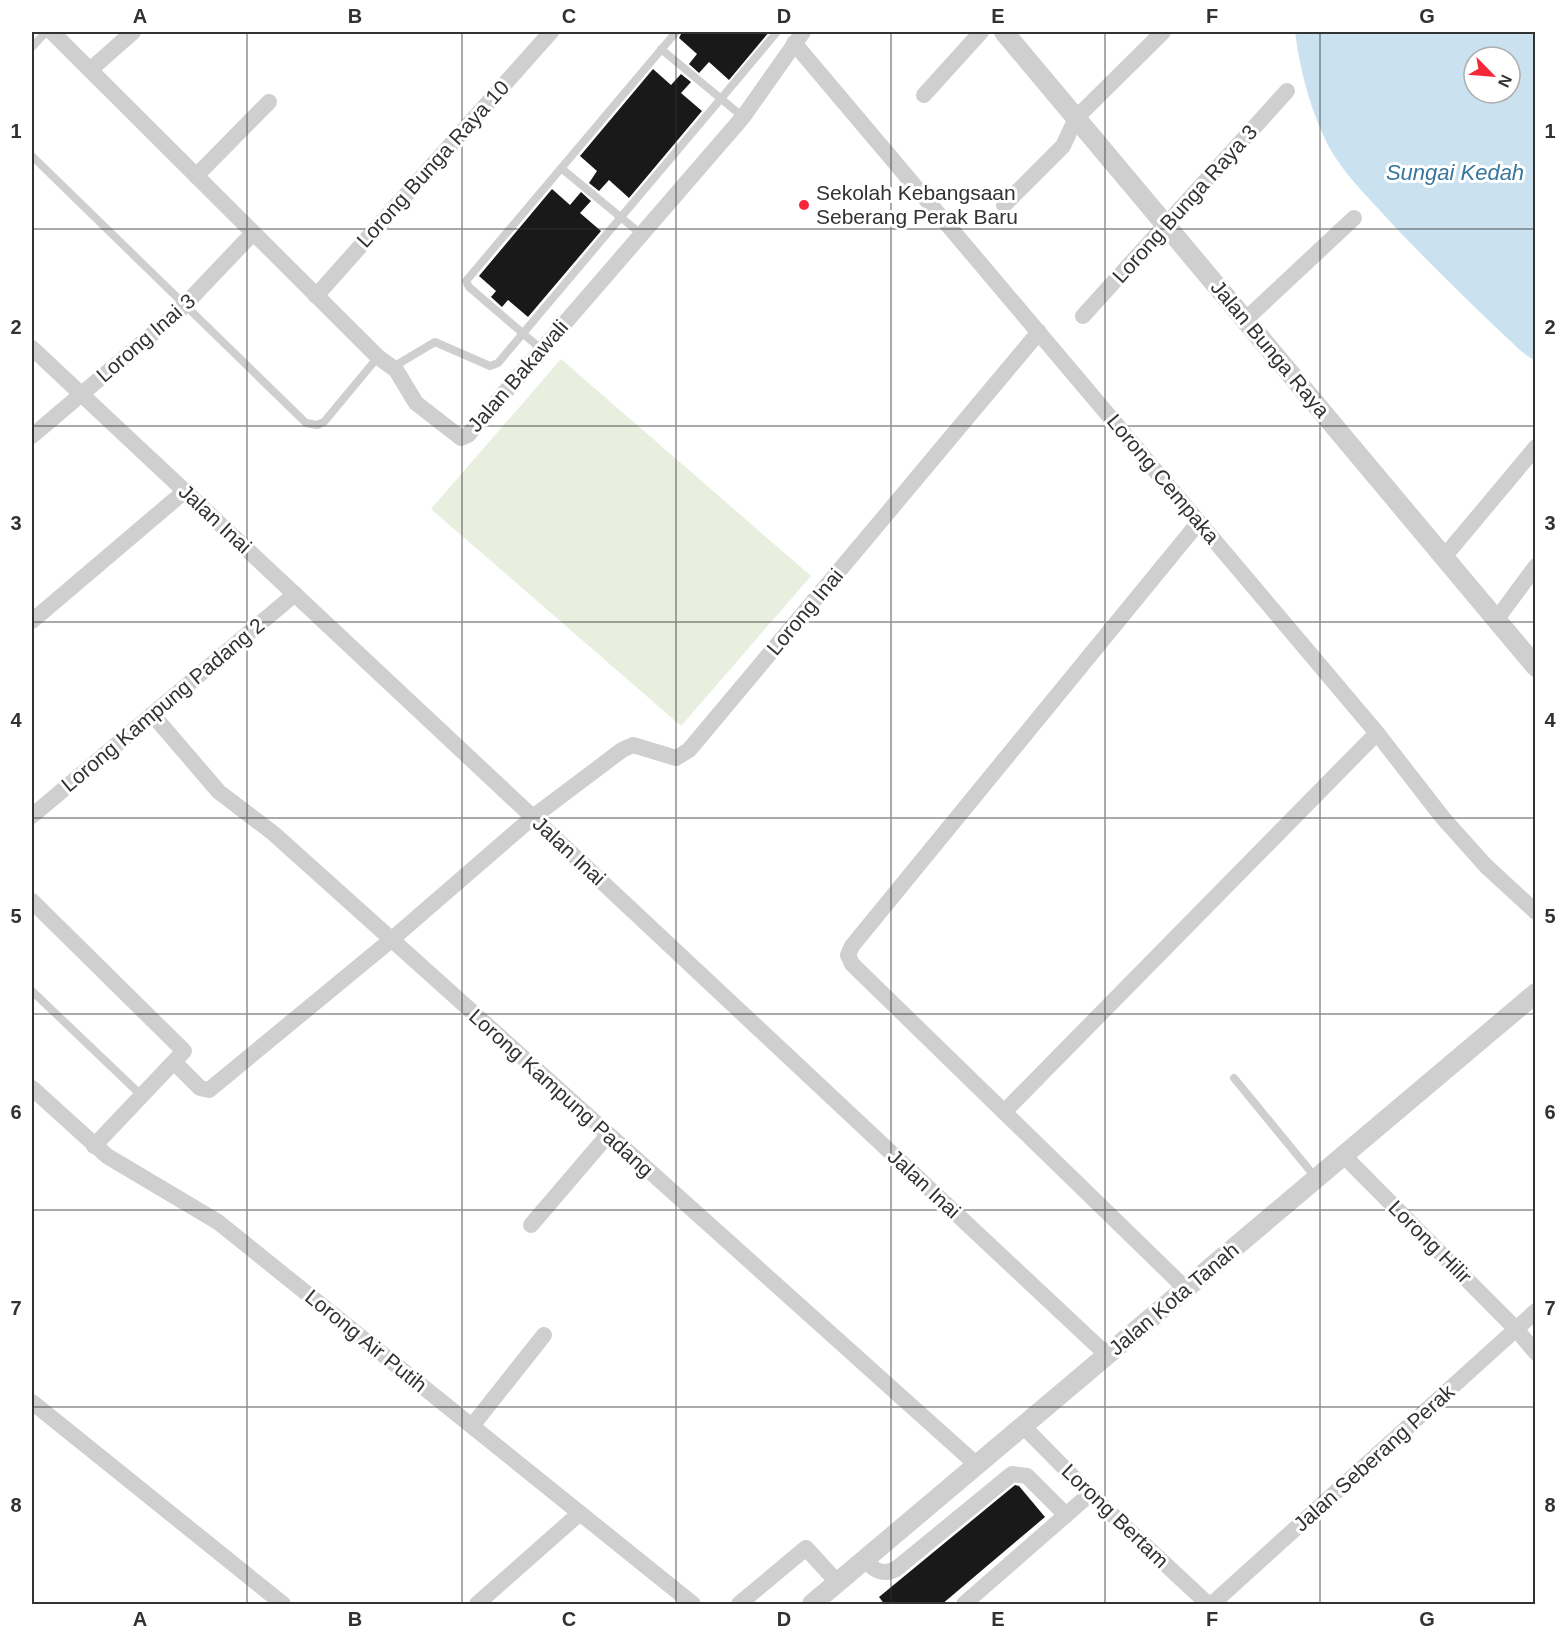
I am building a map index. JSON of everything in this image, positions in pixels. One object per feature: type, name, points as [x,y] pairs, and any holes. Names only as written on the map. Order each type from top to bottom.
[{"type":"street","name":"Jalan Bakawali","points":[[51,32],[378,357],[393,366],[416,403],[461,438],[468,435],[743,117],[799,37]]},
{"type":"street","points":[[90,70],[133,32]]},
{"type":"street","name":"Lorong Bunga Raya 10","points":[[316,296],[551,32]]},
{"type":"street","points":[[924,95],[981,32]]},
{"type":"street","name":"Jalan Bunga Raya","points":[[1004,32],[1536,667]]},
{"type":"street","points":[[1004,205],[1064,146],[1076,118],[1163,32]]},
{"type":"street","name":"Lorong Cempaka","points":[[799,37],[1039,332],[1377,733],[1443,818],[1486,866],[1536,912]]},
{"type":"street","name":"Lorong Bunga Raya 3","points":[[1083,316],[1287,91]]},
{"type":"street","points":[[196,176],[269,102]]},
{"type":"street","points":[[1245,320],[1354,218]]},
{"type":"street","name":"Lorong Inai 3","points":[[32,436],[186,304],[253,233]]},
{"type":"street","name":"Lorong Inai","points":[[175,1063],[200,1088],[209,1090],[533,817],[627,747],[639,747],[676,758],[689,750],[1039,332]]},
{"type":"street","name":"Jalan Inai","points":[[32,348],[1107,1355]]},
{"type":"street","points":[[1444,557],[1536,447]]},
{"type":"street","points":[[32,621],[185,491]]},
{"type":"street","points":[[1186,1289],[849,960],[850,950],[1199,522]]},
{"type":"street","points":[[1496,620],[1536,566]]},
{"type":"street","name":"Lorong Kampung Padang 2","points":[[32,816],[295,594]]},
{"type":"street","name":"Lorong Kampung Padang","points":[[152,714],[219,792],[259,821],[977,1466]]},
{"type":"street","points":[[1004,1112],[1377,733]]},
{"type":"street","points":[[32,901],[182,1047],[183,1054],[94,1146]]},
{"type":"street","name":"Jalan Kota Tanah","points":[[812,1605],[1536,993]]},
{"type":"street","name":"Lorong Air Putih","points":[[32,1088],[94,1146],[218,1222],[693,1605]]},
{"type":"street","points":[[531,1225],[608,1135]]},
{"type":"street","name":"Lorong Hilir","points":[[1344,1155],[1516,1329],[1536,1353]]},
{"type":"street","name":"Jalan Seberang Perak","points":[[1210,1605],[1536,1311]]},
{"type":"street","points":[[472,1426],[544,1335]]},
{"type":"street","points":[[32,1402],[283,1605]]},
{"type":"street","name":"Lorong Bertam","points":[[1023,1426],[1090,1494],[1210,1605]]},
{"type":"street","points":[[865,1560],[872,1568],[881,1572],[896,1569],[1012,1474],[1027,1476],[1066,1515]]},
{"type":"street","points":[[964,1605],[1090,1494]]},
{"type":"street","points":[[477,1605],[580,1513]]},
{"type":"street","points":[[739,1605],[806,1548],[838,1583]]},
{"type":"lane","points":[[32,47],[46,32]]},
{"type":"lane","points":[[542,350],[469,287],[466,281],[676,32]]},
{"type":"lane","points":[[393,366],[435,342],[495,366],[777,32]]},
{"type":"lane","points":[[661,49],[743,117]]},
{"type":"lane","points":[[32,156],[306,423],[317,426],[324,422],[378,357]]},
{"type":"lane","points":[[561,168],[641,234]]},
{"type":"lane","points":[[32,991],[143,1096]]},
{"type":"lane","points":[[1234,1078],[1316,1178]]},
{"type":"green space","points":[[561,359],[811,576],[681,726],[431,509]]},
{"type":"water","name":"Sungai Kedah","points":[[1295,32],[1535,32],[1535,361],[1521,351],[1441,274],[1344,170],[1330,149],[1317,121],[1303,77]]},
{"type":"building","points":[[682,32],[769,32],[729,80],[709,62],[699,73],[689,64],[697,54],[679,38]]},
{"type":"building","points":[[653,69],[671,85],[681,74],[691,82],[681,93],[702,111],[629,198],[609,180],[599,191],[589,183],[597,171],[580,156]]},
{"type":"building","points":[[552,189],[570,205],[581,192],[591,201],[580,213],[601,231],[528,317],[508,300],[502,307],[491,297],[496,291],[479,276]]},
{"type":"building","points":[[1015,1485],[1019,1486],[1045,1517],[941,1605],[885,1605],[879,1597]]},
{"type":"place","name":"Sekolah Kebangsaan Seberang Perak Baru","points":[[804,205]]}]
